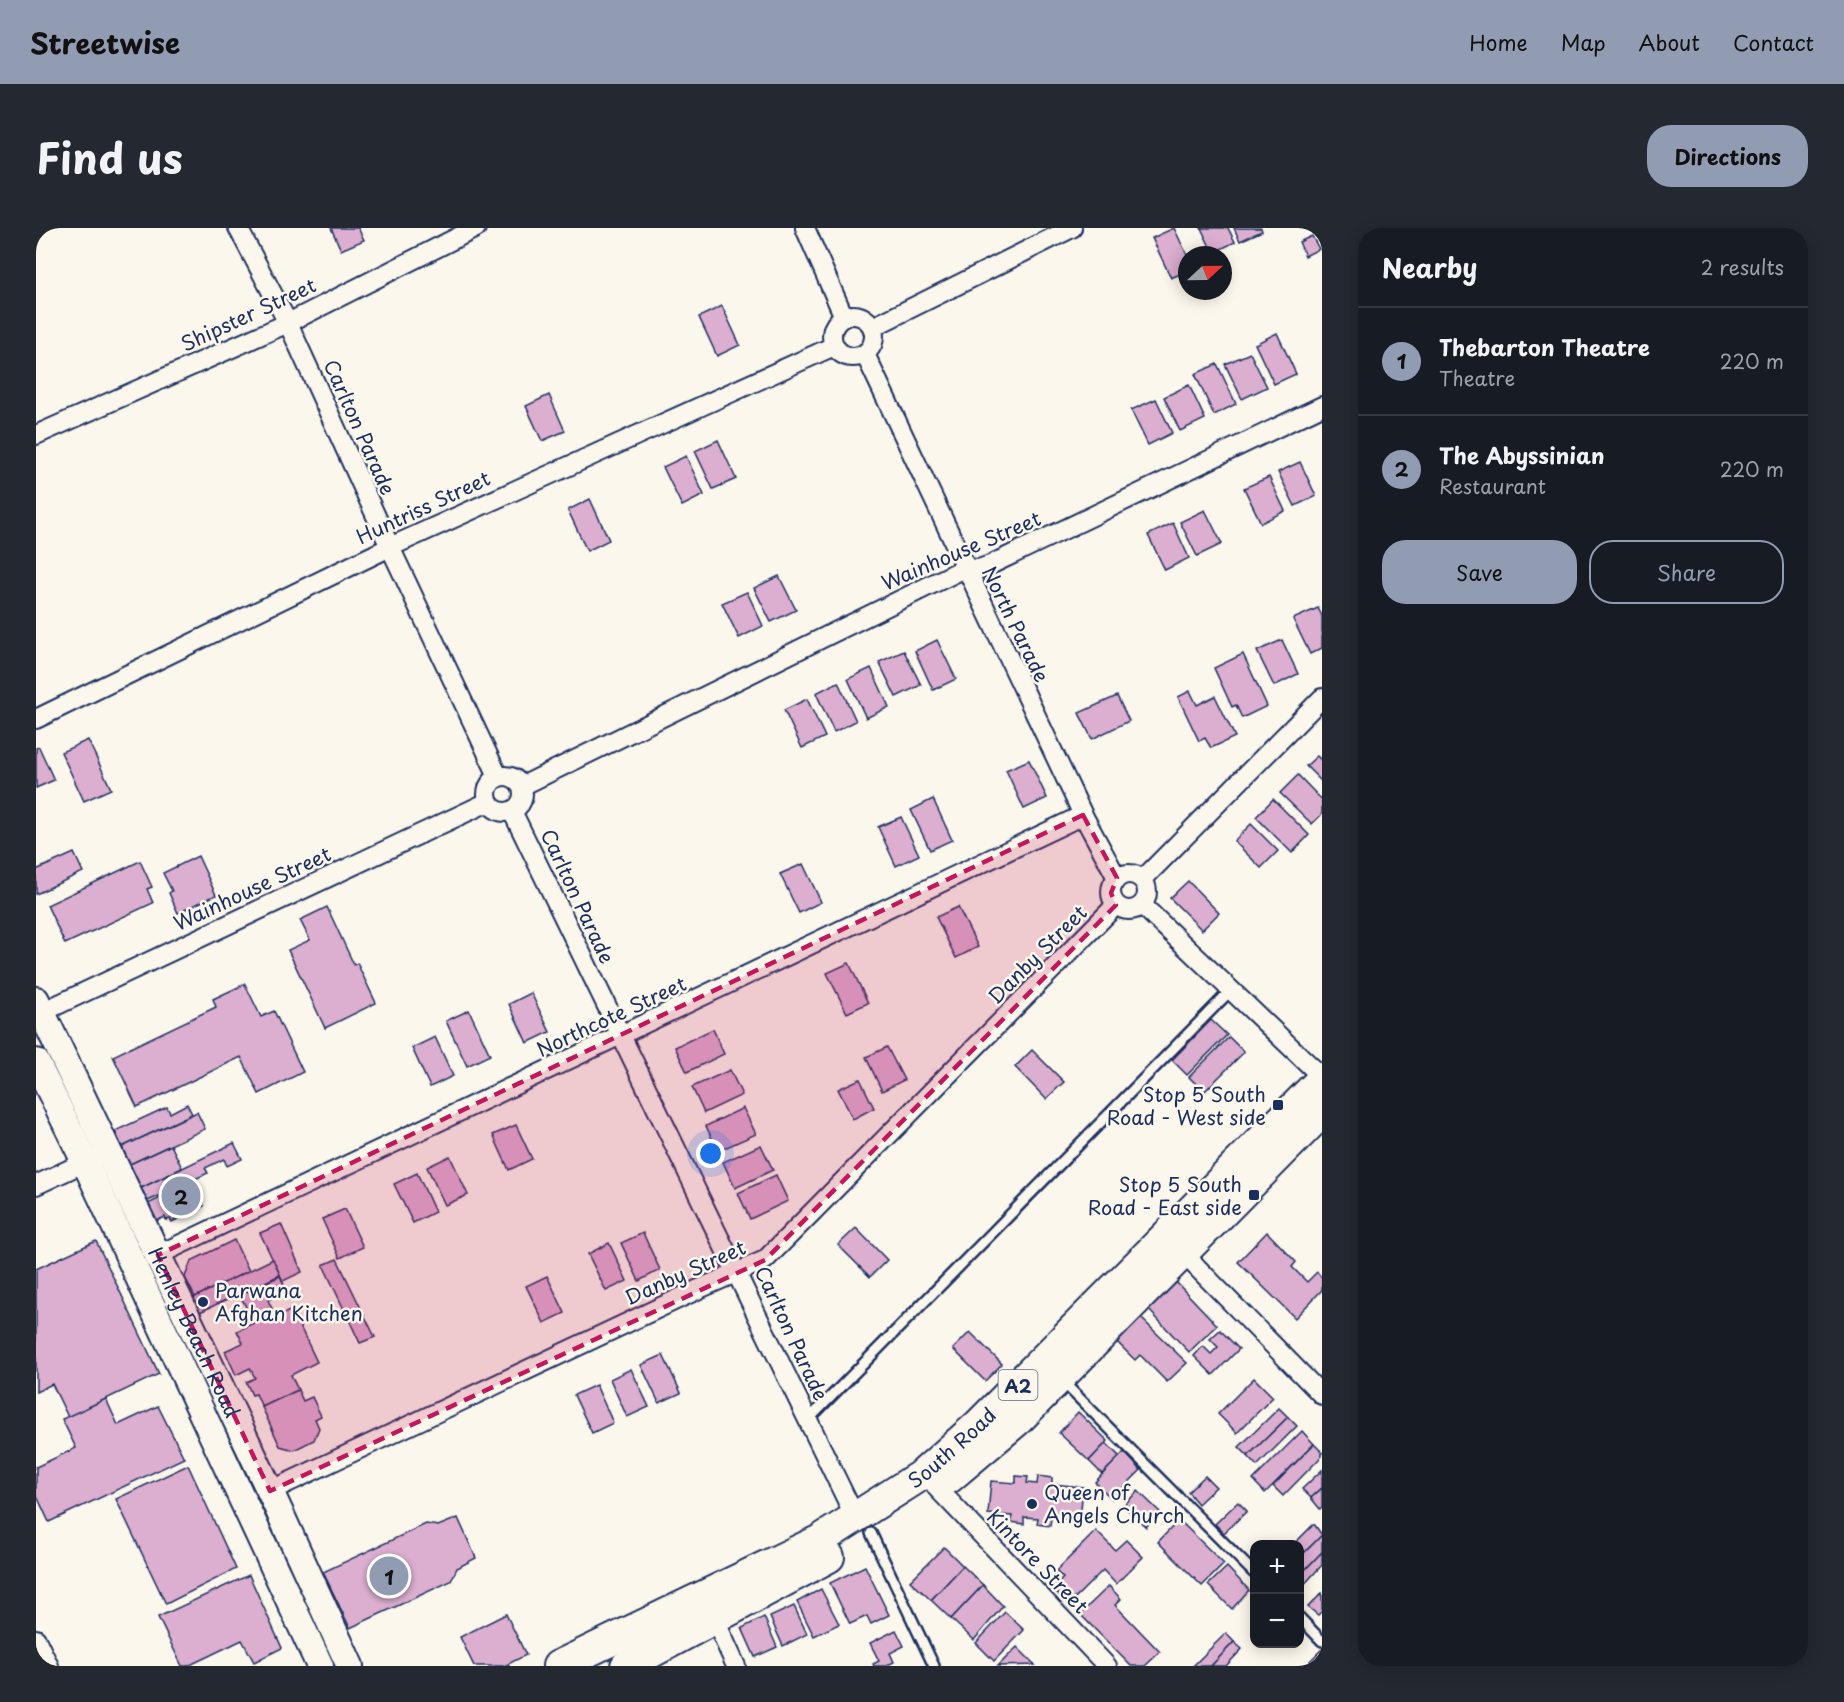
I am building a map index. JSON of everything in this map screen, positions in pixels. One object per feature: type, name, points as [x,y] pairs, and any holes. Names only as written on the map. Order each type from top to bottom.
[{"type":"highway","name":"South Road","points":[[558,1666],[708,1607],[936,1487],[997,1438],[1059,1378],[1322,1078]]},
{"type":"highway","name":"South Road","points":[[863,1526],[953,1450],[1322,1112]]},
{"type":"highway","name":"South Road","points":[[626,1666],[708,1607]]},
{"type":"main road","name":"Henley Beach Road","points":[[38,1009],[158,1255],[346,1657],[360,1666]]},
{"type":"main road","name":"Henley Beach Road","points":[[36,1062],[320,1666]]},
{"type":"street","name":"Carlton Parade","points":[[238,228],[288,322],[390,547],[498,776]]},
{"type":"street","name":"Shipster Street","points":[[36,435],[288,322],[476,228]]},
{"type":"street","points":[[805,228],[844,316]]},
{"type":"street","points":[[873,327],[1072,228]]},
{"type":"street","points":[[852,314],[864,317],[873,327],[875,335],[872,347],[865,354],[854,358],[842,354],[834,346],[832,334],[836,322],[844,316],[852,314]]},
{"type":"street","name":"Huntriss Street","points":[[36,719],[390,547],[834,346]]},
{"type":"street","name":"North Parade","points":[[865,354],[964,568],[1083,815],[1117,878]]},
{"type":"street","name":"Wainhouse Street","points":[[522,786],[964,568],[979,569],[990,565],[1322,406]]},
{"type":"street","points":[[1143,879],[1322,698]]},
{"type":"street","points":[[507,775],[516,779],[522,786],[523,796],[520,805],[512,811],[503,812],[494,809],[488,802],[486,792],[490,782],[498,776],[507,775]]},
{"type":"street","name":"Wainhouse Street","points":[[38,1009],[488,802]]},
{"type":"street","name":"Carlton Parade","points":[[512,811],[620,1036],[738,1271],[808,1420],[863,1526]]},
{"type":"street","name":"Northcote Street","points":[[158,1255],[1083,815]]},
{"type":"street","points":[[1127,873],[1143,879],[1148,889],[1142,905],[1129,910],[1116,905],[1111,893],[1112,885],[1117,878],[1127,873]]},
{"type":"street","name":"Danby Street","points":[[270,1491],[765,1260],[1116,905]]},
{"type":"street","points":[[1142,905],[1322,1078]]},
{"type":"street","points":[[36,1185],[108,1152]]},
{"type":"street","points":[[1175,1245],[1322,1395]]},
{"type":"street","name":"Kintore Street","points":[[936,1487],[1107,1666]]},
{"type":"street","points":[[708,1607],[736,1666]]},
{"type":"street","points":[[36,1639],[49,1666]]},
{"type":"lane","points":[[808,1420],[1231,990]]},
{"type":"lane","points":[[1059,1378],[1250,1569]]},
{"type":"lane","points":[[863,1526],[934,1666]]},
{"type":"lane","points":[[1304,1623],[1322,1641]]},
{"type":"highlighted area","points":[[1083,815],[1117,878],[1111,893],[1116,905],[765,1260],[270,1491],[158,1255]]},
{"type":"building","points":[[331,228],[358,228],[364,240],[341,250]]},
{"type":"building","points":[[1174,228],[1183,246],[1178,246],[1178,275],[1171,278],[1152,238]]},
{"type":"building","points":[[1201,228],[1228,228],[1235,242],[1227,246],[1210,246]]},
{"type":"building","points":[[1234,228],[1261,228],[1262,231],[1240,241]]},
{"type":"building","points":[[1312,236],[1319,249],[1305,256],[1299,242]]},
{"type":"building","points":[[722,306],[740,345],[717,356],[699,317]]},
{"type":"building","points":[[1277,333],[1296,374],[1274,384],[1255,344]]},
{"type":"building","points":[[1250,353],[1267,387],[1242,399],[1225,364]]},
{"type":"building","points":[[1217,364],[1236,404],[1214,415],[1195,374]]},
{"type":"building","points":[[1189,385],[1205,419],[1180,431],[1164,397]]},
{"type":"building","points":[[549,395],[565,431],[542,441],[526,406]]},
{"type":"building","points":[[1156,399],[1172,433],[1148,445],[1131,410]]},
{"type":"building","points":[[718,440],[736,479],[713,489],[695,451]]},
{"type":"building","points":[[686,456],[704,495],[682,506],[663,467]]},
{"type":"building","points":[[1300,462],[1316,496],[1295,506],[1278,472]]},
{"type":"building","points":[[1269,477],[1285,511],[1261,523],[1244,488]]},
{"type":"building","points":[[590,499],[609,540],[587,551],[568,510]]},
{"type":"building","points":[[1205,510],[1222,544],[1197,556],[1180,522]]},
{"type":"building","points":[[1173,523],[1189,558],[1165,570],[1148,535]]},
{"type":"building","points":[[779,576],[796,610],[771,622],[754,588]]},
{"type":"building","points":[[747,592],[763,626],[739,638],[722,603]]},
{"type":"building","points":[[1318,608],[1322,616],[1322,648],[1310,654],[1293,619]]},
{"type":"building","points":[[937,640],[956,679],[933,690],[915,651]]},
{"type":"building","points":[[1282,640],[1298,674],[1274,686],[1257,651]]},
{"type":"building","points":[[904,651],[921,685],[896,697],[879,662]]},
{"type":"building","points":[[1243,654],[1267,706],[1242,718],[1236,705],[1232,707],[1214,668]]},
{"type":"building","points":[[871,668],[889,707],[866,718],[848,679]]},
{"type":"building","points":[[838,682],[856,721],[834,732],[816,693]]},
{"type":"building","points":[[1190,691],[1197,705],[1215,696],[1235,737],[1211,748],[1205,738],[1199,741],[1178,697]]},
{"type":"building","points":[[1117,696],[1129,721],[1092,739],[1079,713]]},
{"type":"building","points":[[807,699],[825,737],[802,748],[784,710]]},
{"type":"building","points":[[88,740],[111,789],[84,801],[61,752]]},
{"type":"building","points":[[39,747],[54,780],[36,788],[36,748]]},
{"type":"building","points":[[1317,756],[1322,761],[1322,782],[1306,766]]},
{"type":"building","points":[[1029,760],[1047,798],[1024,809],[1006,770]]},
{"type":"building","points":[[1298,775],[1322,800],[1322,814],[1312,824],[1280,793]]},
{"type":"building","points":[[933,799],[952,840],[930,850],[911,810]]},
{"type":"building","points":[[1273,799],[1309,835],[1292,853],[1256,817]]},
{"type":"building","points":[[901,817],[919,855],[896,866],[878,827]]},
{"type":"building","points":[[1251,824],[1278,851],[1261,868],[1234,841]]},
{"type":"building","points":[[74,853],[83,872],[36,894],[36,870]]},
{"type":"building","points":[[198,856],[216,895],[178,913],[169,893],[172,891],[163,873]]},
{"type":"building","points":[[140,861],[152,887],[147,889],[153,903],[65,944],[47,905]]},
{"type":"building","points":[[803,864],[821,902],[799,913],[780,874]]},
{"type":"building","points":[[1188,881],[1219,913],[1202,930],[1170,898]]},
{"type":"building","points":[[327,907],[354,965],[357,963],[376,1003],[325,1028],[288,950],[310,940],[300,920]]},
{"type":"building","points":[[958,907],[978,947],[956,958],[936,917]]},
{"type":"building","points":[[849,963],[868,1003],[847,1013],[827,973]]},
{"type":"building","points":[[245,984],[261,1017],[274,1011],[303,1072],[259,1094],[241,1057],[137,1107],[113,1056],[216,1007],[213,999]]},
{"type":"building","points":[[531,993],[550,1032],[527,1043],[509,1004]]},
{"type":"building","points":[[469,1010],[490,1055],[467,1066],[446,1021]]},
{"type":"building","points":[[1211,1020],[1227,1035],[1187,1075],[1172,1060]]},
{"type":"building","points":[[713,1029],[724,1054],[687,1072],[675,1047]]},
{"type":"building","points":[[435,1037],[453,1076],[430,1087],[412,1048]]},
{"type":"building","points":[[1229,1037],[1244,1052],[1204,1092],[1189,1077]]},
{"type":"building","points":[[887,1047],[904,1080],[882,1091],[866,1057]]},
{"type":"building","points":[[1032,1050],[1064,1082],[1046,1099],[1015,1067]]},
{"type":"building","points":[[730,1070],[742,1095],[704,1113],[692,1087]]},
{"type":"building","points":[[860,1079],[874,1108],[853,1119],[838,1089]]},
{"type":"building","points":[[187,1104],[192,1114],[122,1147],[115,1131],[167,1107],[170,1113]]},
{"type":"building","points":[[743,1108],[756,1134],[718,1151],[706,1126]]},
{"type":"building","points":[[197,1112],[205,1129],[130,1164],[122,1147]]},
{"type":"building","points":[[516,1125],[532,1159],[509,1170],[493,1135]]},
{"type":"building","points":[[234,1143],[242,1159],[227,1166],[224,1159],[205,1168],[208,1173],[148,1201],[141,1188]]},
{"type":"building","points":[[171,1145],[182,1168],[141,1188],[130,1164]]},
{"type":"building","points":[[761,1145],[773,1170],[735,1188],[723,1162]]},
{"type":"building","points":[[450,1156],[468,1195],[445,1205],[427,1167]]},
{"type":"building","points":[[417,1173],[435,1212],[413,1223],[394,1184]]},
{"type":"building","points":[[776,1175],[788,1201],[750,1219],[738,1193]]},
{"type":"building","points":[[186,1185],[188,1188],[195,1185],[204,1206],[172,1222],[170,1219],[166,1220],[165,1217],[154,1222],[146,1205]]},
{"type":"building","points":[[345,1209],[363,1247],[340,1258],[322,1219]]},
{"type":"building","points":[[281,1224],[302,1272],[283,1281],[260,1233]]},
{"type":"building","points":[[856,1228],[887,1260],[870,1277],[838,1245]]},
{"type":"building","points":[[1267,1232],[1296,1262],[1292,1267],[1307,1282],[1317,1272],[1322,1278],[1322,1290],[1295,1318],[1238,1262]]},
{"type":"building","points":[[643,1233],[660,1270],[639,1281],[621,1243]]},
{"type":"building","points":[[234,1240],[249,1271],[195,1297],[185,1277],[191,1261]]},
{"type":"building","points":[[96,1241],[159,1374],[68,1417],[52,1384],[36,1392],[36,1269]]},
{"type":"building","points":[[609,1243],[627,1281],[606,1291],[588,1254]]},
{"type":"building","points":[[273,1259],[280,1275],[200,1312],[193,1298]]},
{"type":"building","points":[[337,1259],[375,1337],[360,1343],[323,1265]]},
{"type":"building","points":[[280,1276],[287,1291],[268,1300],[276,1317],[292,1310],[317,1362],[291,1375],[298,1390],[262,1407],[256,1394],[252,1395],[246,1382],[255,1378],[250,1368],[236,1375],[225,1351],[243,1343],[237,1331],[254,1323],[240,1295]]},
{"type":"building","points":[[547,1276],[565,1313],[544,1323],[526,1286]]},
{"type":"building","points":[[1175,1281],[1217,1325],[1189,1352],[1147,1308]]},
{"type":"building","points":[[1141,1318],[1187,1363],[1167,1382],[1140,1355],[1135,1360],[1117,1342]]},
{"type":"building","points":[[1220,1330],[1239,1349],[1213,1375],[1194,1356],[1203,1346],[1211,1354],[1218,1347],[1210,1339]]},
{"type":"building","points":[[970,1332],[1002,1364],[985,1381],[953,1349]]},
{"type":"building","points":[[663,1355],[681,1393],[659,1403],[641,1365]]},
{"type":"building","points":[[631,1369],[649,1407],[627,1417],[610,1379]]},
{"type":"building","points":[[1254,1378],[1273,1397],[1237,1433],[1218,1414]]},
{"type":"building","points":[[596,1385],[613,1423],[592,1433],[574,1395]]},
{"type":"building","points":[[298,1390],[303,1401],[312,1397],[321,1416],[315,1419],[319,1428],[314,1440],[294,1450],[280,1446],[262,1407]]},
{"type":"building","points":[[106,1399],[118,1425],[158,1406],[184,1458],[49,1522],[36,1494],[36,1467],[76,1448],[62,1419]]},
{"type":"building","points":[[1279,1408],[1288,1417],[1248,1456],[1239,1447]]},
{"type":"building","points":[[1078,1412],[1108,1441],[1089,1461],[1059,1433]]},
{"type":"building","points":[[1288,1417],[1297,1426],[1257,1466],[1248,1456]]},
{"type":"building","points":[[1302,1431],[1314,1444],[1265,1493],[1253,1480]]},
{"type":"building","points":[[1106,1443],[1120,1457],[1102,1474],[1089,1461]]},
{"type":"building","points":[[1314,1444],[1322,1452],[1322,1456],[1283,1496],[1273,1486]]},
{"type":"building","points":[[1124,1452],[1141,1470],[1112,1499],[1095,1482]]},
{"type":"building","points":[[188,1465],[236,1569],[166,1604],[116,1499]]},
{"type":"building","points":[[1322,1470],[1322,1488],[1311,1498],[1302,1489]]},
{"type":"building","points":[[1016,1476],[1028,1477],[1027,1483],[1037,1484],[1038,1476],[1052,1478],[1052,1484],[1083,1487],[1080,1521],[1051,1518],[1050,1526],[1037,1524],[1038,1518],[1024,1517],[1024,1524],[1011,1522],[1012,1516],[988,1514],[991,1481],[1016,1483]]},
{"type":"building","points":[[1205,1476],[1216,1487],[1198,1504],[1188,1492]]},
{"type":"building","points":[[1322,1488],[1322,1507],[1320,1509],[1311,1498]]},
{"type":"building","points":[[1138,1491],[1160,1512],[1146,1527],[1123,1506]]},
{"type":"building","points":[[1238,1502],[1247,1511],[1224,1533],[1215,1524]]},
{"type":"building","points":[[458,1518],[476,1558],[457,1568],[451,1581],[350,1628],[323,1572],[426,1524],[438,1526]]},
{"type":"building","points":[[1179,1520],[1224,1564],[1202,1586],[1158,1542]]},
{"type":"building","points":[[1314,1524],[1322,1535],[1304,1553],[1304,1540],[1298,1540]]},
{"type":"building","points":[[1096,1531],[1115,1550],[1126,1540],[1143,1557],[1116,1584],[1103,1570],[1069,1604],[1053,1589],[1063,1578],[1056,1571]]},
{"type":"building","points":[[1322,1535],[1322,1552],[1304,1571],[1304,1553]]},
{"type":"building","points":[[944,1547],[963,1566],[931,1600],[910,1581]]},
{"type":"building","points":[[1322,1552],[1322,1565],[1304,1585],[1304,1571]]},
{"type":"building","points":[[865,1566],[889,1615],[871,1624],[867,1616],[850,1624],[830,1583]]},
{"type":"building","points":[[963,1566],[983,1585],[951,1619],[931,1600]]},
{"type":"building","points":[[1227,1567],[1249,1590],[1232,1609],[1208,1585]]},
{"type":"building","points":[[249,1575],[282,1648],[254,1662],[242,1640],[188,1666],[182,1666],[158,1617]]},
{"type":"building","points":[[983,1585],[1003,1606],[974,1640],[951,1619]]},
{"type":"building","points":[[1109,1586],[1121,1599],[1115,1605],[1160,1652],[1145,1666],[1131,1666],[1080,1614]]},
{"type":"building","points":[[821,1589],[839,1624],[814,1636],[797,1602]]},
{"type":"building","points":[[1322,1593],[1322,1611],[1318,1615],[1308,1607]]},
{"type":"building","points":[[794,1606],[807,1634],[783,1646],[770,1617]]},
{"type":"building","points":[[1005,1612],[1024,1630],[994,1661],[976,1643]]},
{"type":"building","points":[[506,1614],[526,1655],[508,1664],[509,1666],[474,1666],[460,1637]]},
{"type":"building","points":[[764,1617],[777,1647],[755,1657],[742,1628]]},
{"type":"building","points":[[896,1630],[904,1646],[890,1653],[894,1662],[886,1666],[874,1666],[873,1664],[879,1661],[870,1643]]},
{"type":"building","points":[[1226,1633],[1234,1642],[1211,1666],[1193,1666]]},
{"type":"building","points":[[1234,1642],[1242,1649],[1226,1666],[1211,1666]]},
{"type":"building","points":[[1017,1647],[1035,1665],[998,1666]]},
{"type":"building","points":[[1321,1650],[1322,1666],[1315,1666],[1310,1661]]},
{"type":"place","name":"Stop 5 South Road - West side","points":[[1278,1105]]},
{"type":"place","name":"Stop 5 South Road - East side","points":[[1254,1195]]},
{"type":"place","name":"The Abyssinian","points":[[181,1196]]},
{"type":"place","name":"Parwana Afghan Kitchen","points":[[203,1302]]},
{"type":"place","name":"Queen of Angels Church","points":[[1032,1504]]},
{"type":"place","name":"Thebarton Theatre","points":[[389,1576]]}]
